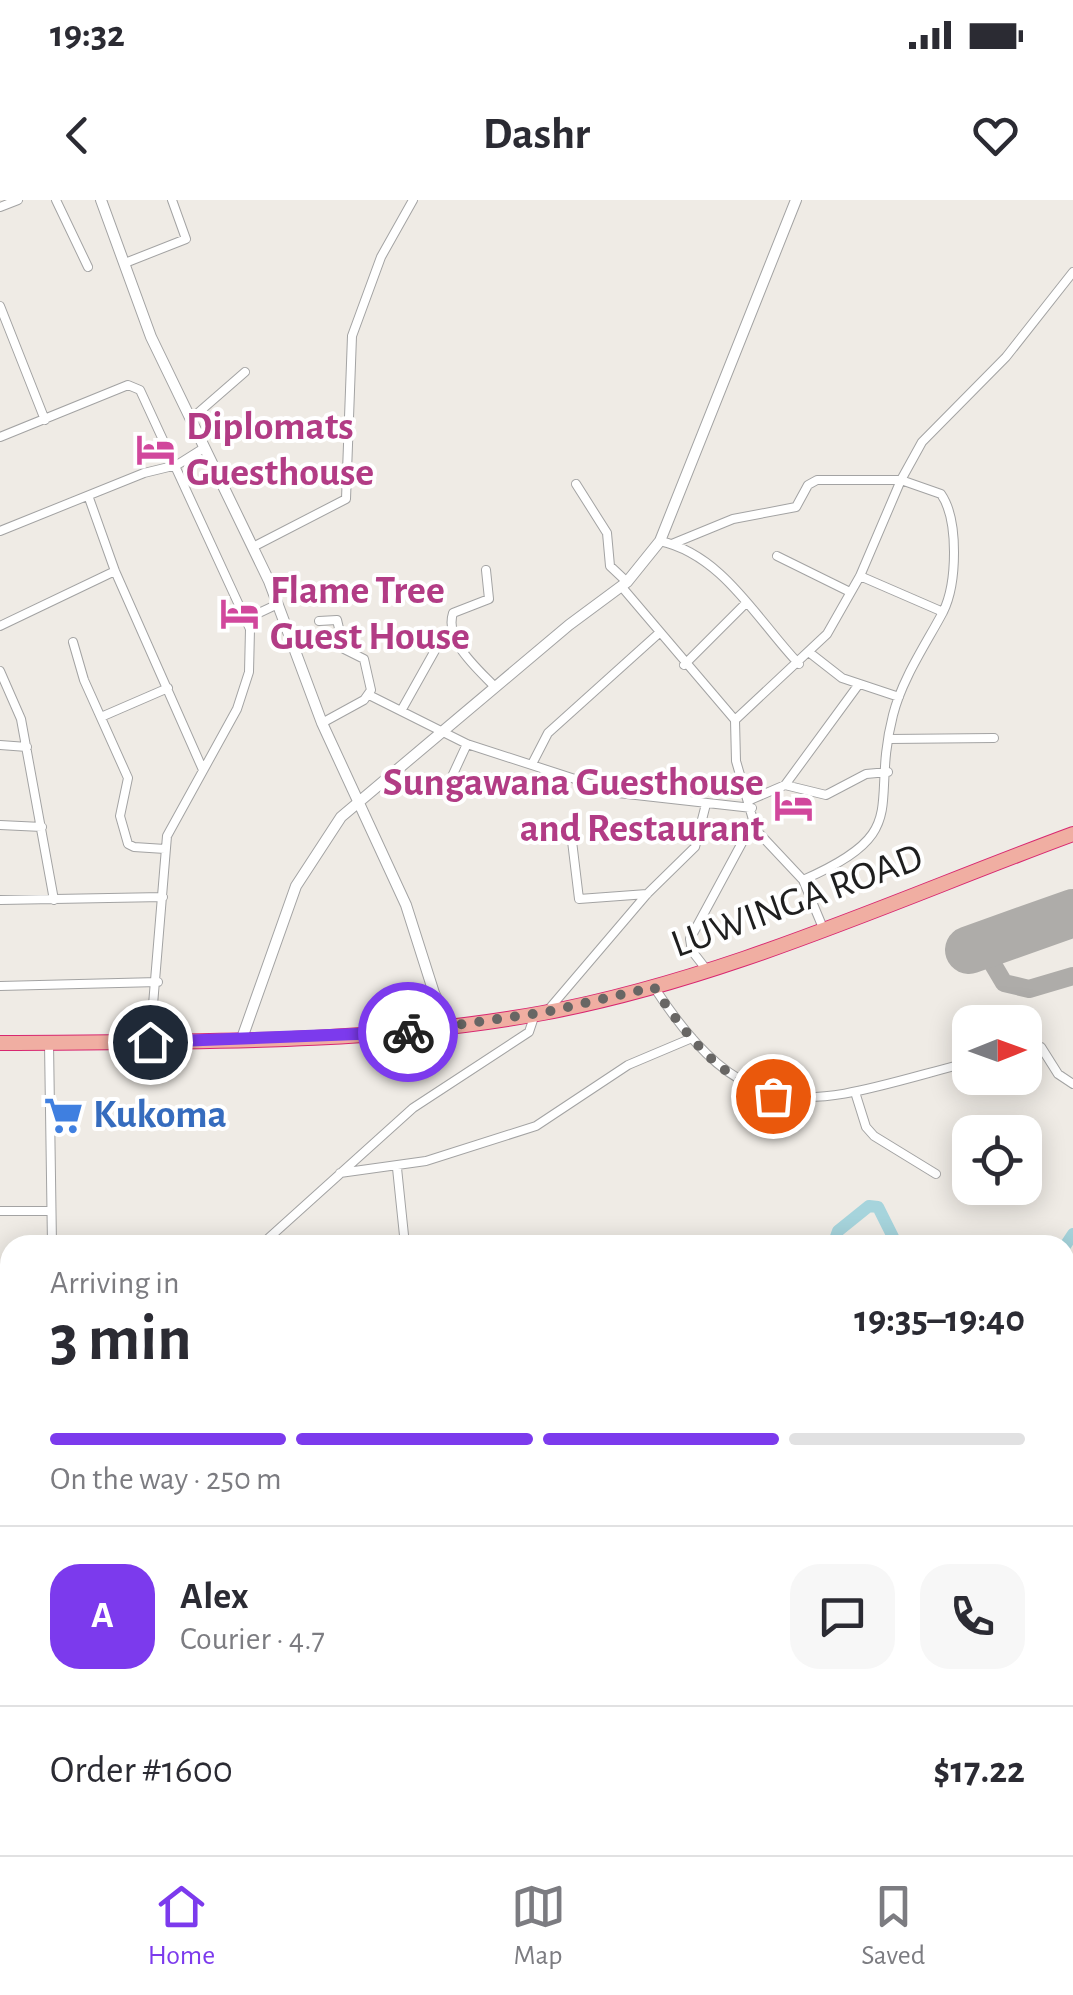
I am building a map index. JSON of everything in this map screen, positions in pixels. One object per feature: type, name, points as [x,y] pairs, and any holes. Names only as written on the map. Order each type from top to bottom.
[{"type":"highway","name":"LUWINGA ROAD","points":[[0,1043],[352,1038],[451,1028],[541,1013],[707,971],[1073,834]]},
{"type":"street","points":[[0,207],[18,200]]},
{"type":"street","points":[[56,200],[88,267]]},
{"type":"street","points":[[101,200],[151,337],[278,604],[322,723],[406,905],[434,994],[451,1028]]},
{"type":"street","points":[[125,263],[186,239],[172,200]]},
{"type":"street","points":[[253,547],[336,507],[348,494],[352,336],[385,247],[413,200]]},
{"type":"street","points":[[666,543],[796,200]]},
{"type":"street","points":[[735,720],[827,634],[860,576],[900,480],[922,442],[1006,357],[1072,273]]},
{"type":"street","points":[[0,306],[45,420]]},
{"type":"street","points":[[191,420],[245,372]]},
{"type":"street","points":[[0,437],[117,389],[134,386],[144,398],[176,465],[252,641],[249,672],[224,736],[173,822],[164,850],[158,982],[150,1042]]},
{"type":"street","points":[[0,531],[144,473],[176,465],[204,448]]},
{"type":"street","points":[[241,1041],[302,872],[356,800],[443,734],[624,584],[666,543],[733,519],[796,508],[808,485],[818,480],[900,480],[941,494],[948,508],[952,579],[943,612],[899,697],[888,740],[884,816],[871,838],[842,862],[803,880]]},
{"type":"street","points":[[576,484],[607,533],[610,566],[658,634],[735,720],[736,761],[756,830],[803,880],[823,928]]},
{"type":"street","points":[[89,498],[115,571],[203,770]]},
{"type":"street","points":[[666,543],[715,568],[799,664]]},
{"type":"street","points":[[777,556],[850,592]]},
{"type":"street","points":[[486,570],[489,598],[453,613],[452,634],[496,687]]},
{"type":"street","points":[[0,626],[115,571]]},
{"type":"street","points":[[860,576],[943,612]]},
{"type":"street","points":[[246,620],[278,604]]},
{"type":"street","points":[[684,665],[745,604]]},
{"type":"street","points":[[319,620],[337,620],[344,649],[364,659],[369,696]]},
{"type":"street","points":[[402,711],[438,645],[452,634]]},
{"type":"street","points":[[532,764],[548,733],[658,634]]},
{"type":"street","points":[[72,642],[128,778],[119,808],[123,832],[134,847],[164,850]]},
{"type":"street","points":[[810,653],[826,668],[899,697]]},
{"type":"street","points":[[0,671],[21,718],[54,900]]},
{"type":"street","points":[[369,696],[467,744],[618,792],[706,804],[751,804],[785,785],[859,684]]},
{"type":"street","points":[[100,717],[168,688]]},
{"type":"street","points":[[322,723],[369,696]]},
{"type":"street","points":[[888,740],[994,738]]},
{"type":"street","points":[[449,782],[467,744]]},
{"type":"street","points":[[0,745],[26,747]]},
{"type":"street","points":[[785,785],[826,796],[866,774],[888,772]]},
{"type":"street","points":[[271,1235],[412,1108],[529,1032],[541,1013],[647,894],[695,847],[706,804]]},
{"type":"street","points":[[0,825],[42,826]]},
{"type":"street","points":[[707,971],[692,950],[690,939],[744,838],[756,830]]},
{"type":"street","points":[[559,835],[572,841],[579,899],[647,894]]},
{"type":"street","points":[[0,900],[163,897]]},
{"type":"street","points":[[0,986],[158,982]]},
{"type":"street","points":[[654,987],[692,1038],[732,1078],[773,1096],[798,1100],[855,1092],[952,1067]]},
{"type":"street","points":[[340,1173],[397,1168],[536,1126],[628,1065],[692,1038]]},
{"type":"street","points":[[49,1042],[52,1235]]},
{"type":"street","points":[[1042,1050],[1058,1074],[1073,1084]]},
{"type":"street","points":[[855,1092],[866,1127],[874,1136],[936,1174]]},
{"type":"street","points":[[397,1168],[404,1235]]},
{"type":"street","points":[[0,1211],[51,1211]]},
{"type":"waterway","points":[[837,1235],[869,1206],[878,1207],[892,1235]]},
{"type":"taxiway","points":[[1003,937],[991,961],[1004,983],[1029,989],[1073,976]]},
{"type":"runway","points":[[969,950],[1073,913]]},
{"type":"way so far","points":[[408,1032],[546,1012],[654,987],[692,1038],[732,1078],[773,1096]]},
{"type":"place","name":"Diplomats Guesthouse","points":[[156,450]]},
{"type":"place","name":"Flame Tree Guest House","points":[[240,614]]},
{"type":"place","name":"Sungawana Guesthouse and Restaurant","points":[[794,806]]},
{"type":"place","name":"Kukoma","points":[[63,1115]]},
{"type":"route","points":[[150,1042],[352,1038],[408,1032]]}]
